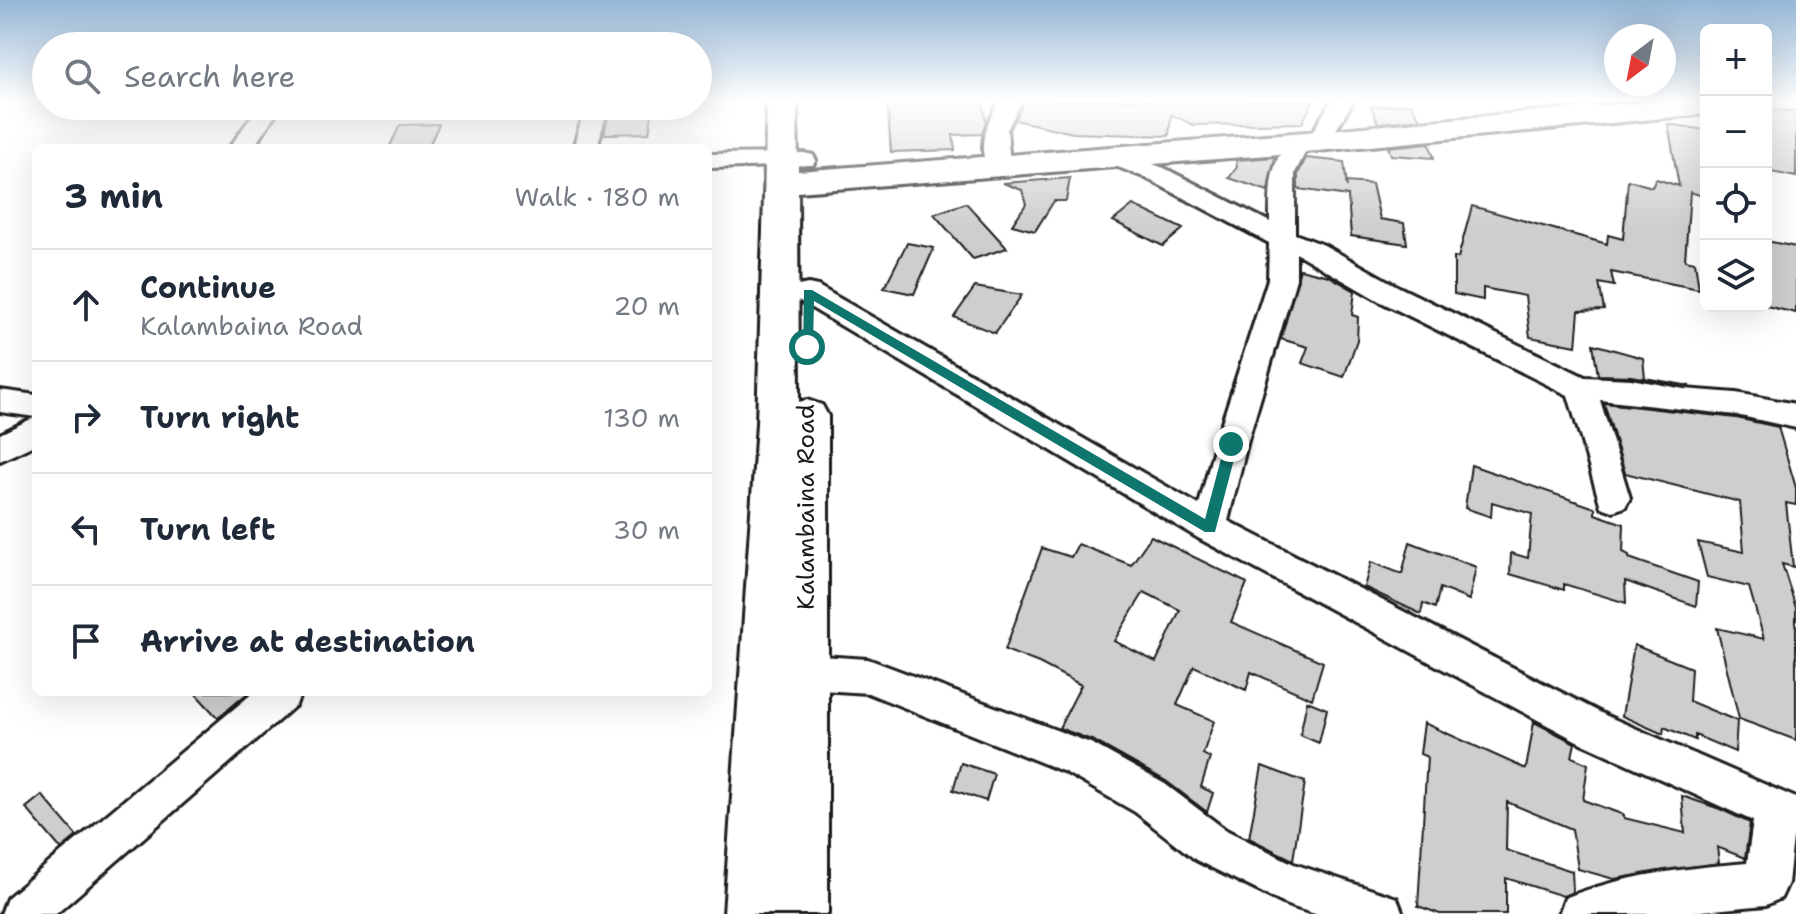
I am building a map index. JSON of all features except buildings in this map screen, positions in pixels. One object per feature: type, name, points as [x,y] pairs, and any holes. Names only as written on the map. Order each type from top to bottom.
[{"type":"main road","points":[[754,914],[792,172],[788,143]]},
{"type":"main road","name":"Kalambaina Road","points":[[796,143],[792,172],[808,293],[805,672],[798,914]]},
{"type":"main road","points":[[792,172],[998,164],[1298,143]]},
{"type":"street","points":[[996,143],[998,164]]},
{"type":"street","points":[[1210,528],[1231,444],[1282,279],[1283,173],[1307,143]]},
{"type":"street","points":[[1108,155],[1155,173],[1280,238],[1315,251],[1389,294],[1581,388],[1631,390],[1684,400],[1736,404],[1796,416]]},
{"type":"street","points":[[712,162],[792,172]]},
{"type":"street","points":[[808,293],[1210,528],[1593,729],[1786,814],[1766,883],[1676,891],[1581,914]]},
{"type":"street","points":[[1581,388],[1613,498]]},
{"type":"street","points":[[0,401],[32,405]]},
{"type":"street","points":[[0,449],[32,431]]},
{"type":"street","points":[[805,672],[868,676],[1079,758],[1150,798],[1211,845],[1287,883],[1359,912]]},
{"type":"street","points":[[23,914],[277,696]]},
{"type":"route","points":[[807,347],[808,293],[1210,528],[1231,444]]}]
